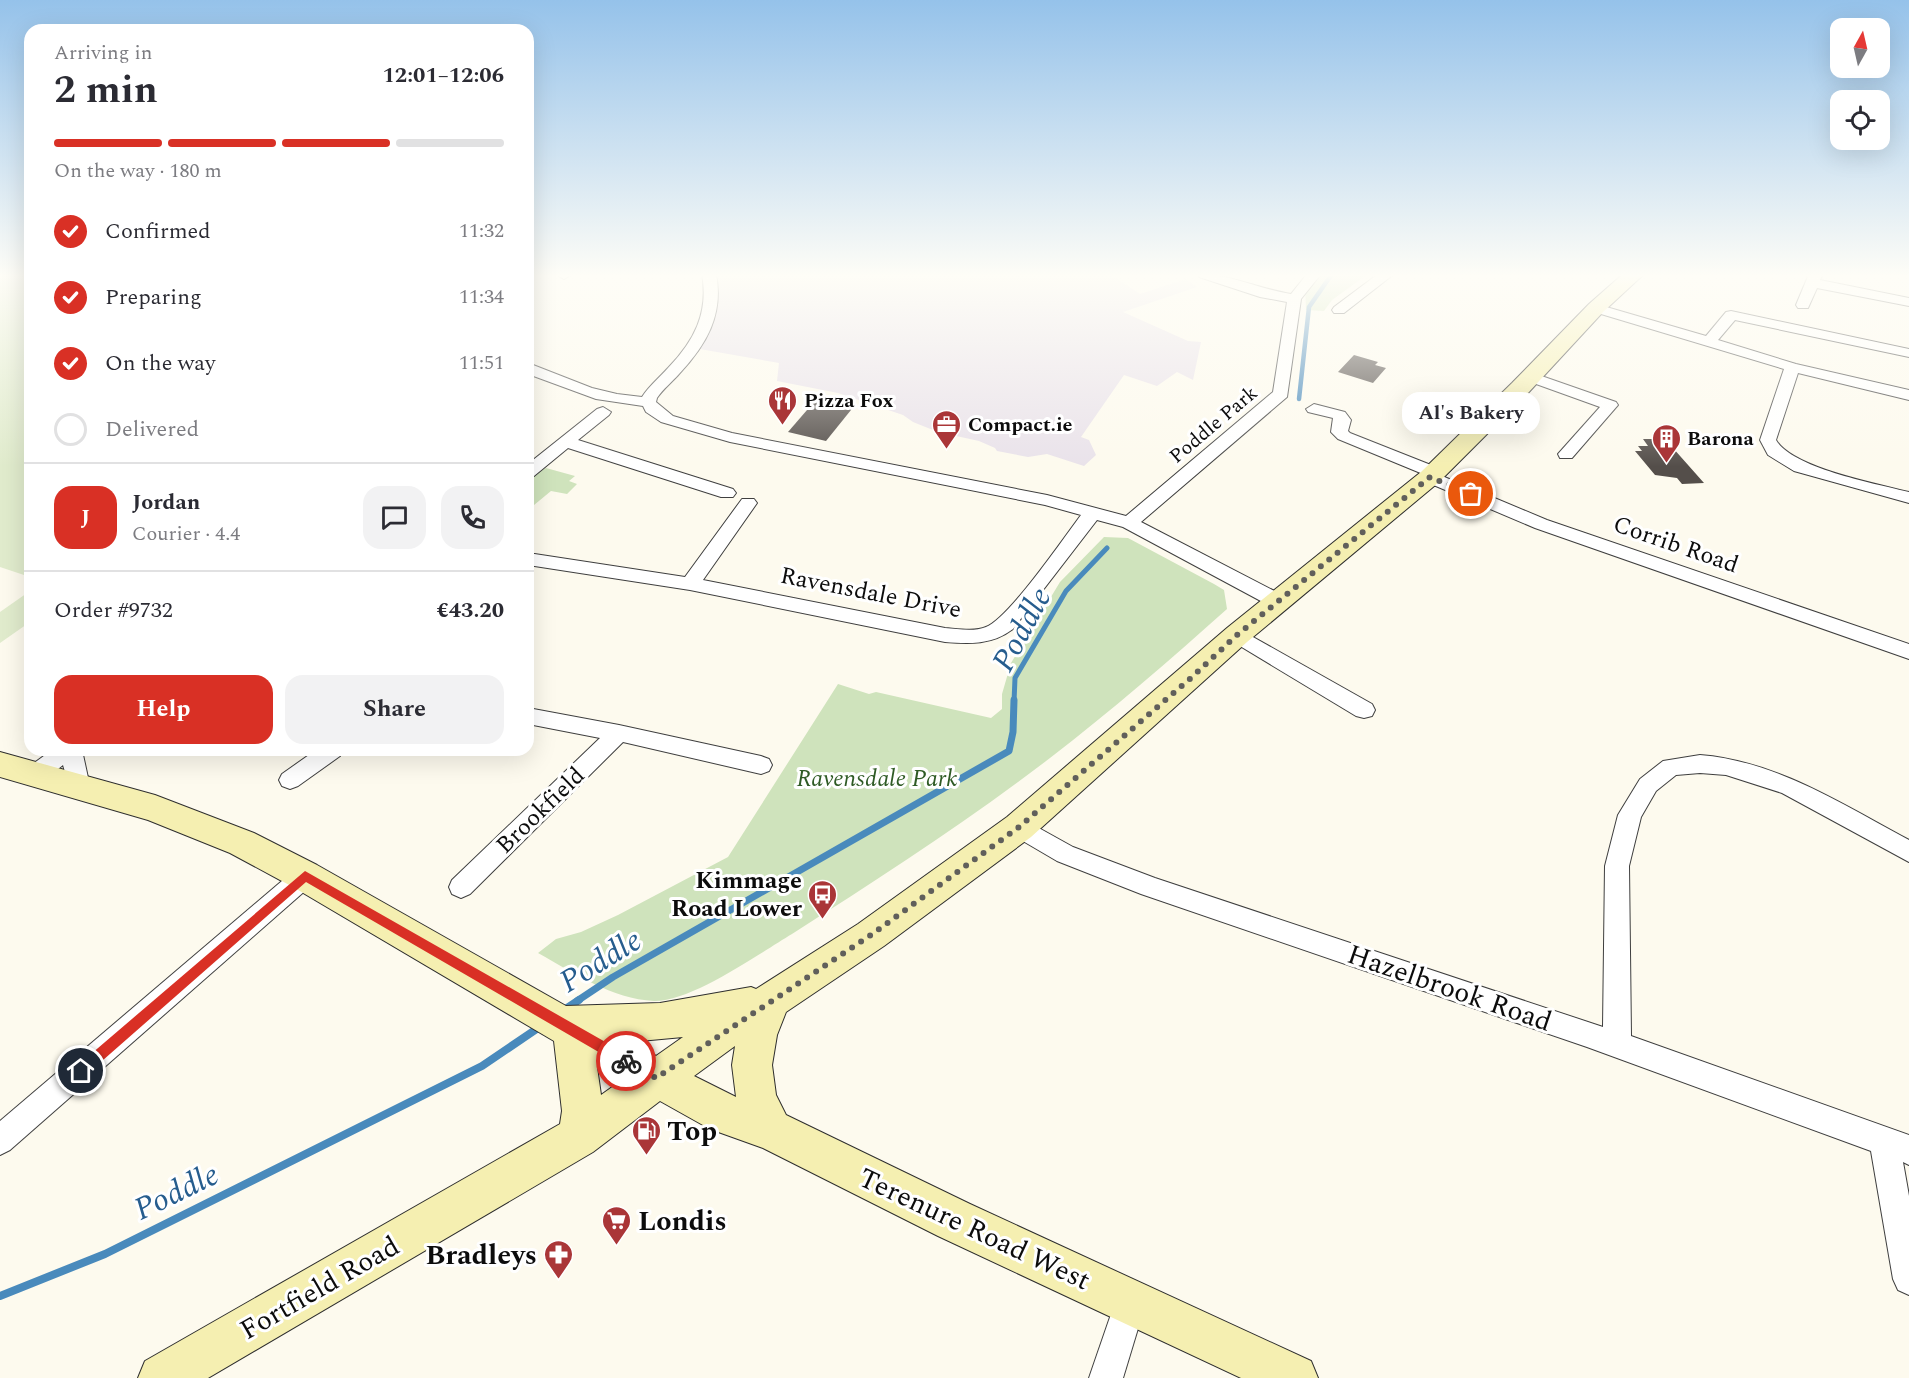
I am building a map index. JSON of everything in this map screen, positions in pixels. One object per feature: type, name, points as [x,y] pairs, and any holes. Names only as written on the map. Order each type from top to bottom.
[{"type":"main road","points":[[656,1078],[871,935],[1019,827],[1237,635],[1432,475],[1568,338]]},
{"type":"main road","name":"Terenure Road West","points":[[0,764],[155,808],[242,843],[305,876],[656,1078],[725,1113],[771,1130],[954,1220],[1294,1378]]},
{"type":"main road","points":[[578,1137],[583,1111],[556,1020],[597,1025],[665,1021],[724,1012],[771,1000]]},
{"type":"main road","points":[[771,1000],[758,1030],[752,1058],[752,1083],[757,1103],[771,1130]]},
{"type":"main road","name":"Fortfield Road","points":[[162,1378],[578,1137],[656,1078]]},
{"type":"street","points":[[648,402],[656,389],[694,348],[700,338]]},
{"type":"street","name":"Poddle Park","points":[[1129,523],[1281,394],[1289,338]]},
{"type":"street","points":[[1690,338],[1792,367],[1909,395]]},
{"type":"street","points":[[1708,344],[1713,338]]},
{"type":"street","points":[[1843,338],[1909,353]]},
{"type":"street","points":[[1792,367],[1768,440],[1774,451],[1800,467],[1909,498]]},
{"type":"street","points":[[534,371],[561,383],[608,398],[648,402]]},
{"type":"street","points":[[1530,377],[1610,405],[1566,454]]},
{"type":"street","points":[[648,402],[652,409],[667,419],[730,437],[1047,500],[1129,523],[1279,602]]},
{"type":"street","name":"Corrib Road","points":[[1314,409],[1339,415],[1343,420],[1339,432],[1344,436],[1541,524],[1909,652]]},
{"type":"street","points":[[534,467],[603,412]]},
{"type":"street","points":[[566,442],[727,492]]},
{"type":"street","points":[[690,584],[748,503]]},
{"type":"street","name":"Ravensdale Drive","points":[[534,560],[690,584],[945,635],[985,637],[1003,628],[1014,616],[1093,512]]},
{"type":"street","points":[[1237,635],[1364,710]]},
{"type":"street","points":[[534,717],[619,733],[761,765]]},
{"type":"street","name":"Brookfield","points":[[461,887],[619,733]]},
{"type":"street","points":[[33,775],[60,756]]},
{"type":"street","points":[[71,756],[79,787]]},
{"type":"street","points":[[290,780],[324,756]]},
{"type":"street","points":[[1617,1045],[1617,866],[1630,815],[1648,785],[1671,767],[1700,764],[1726,766],[1790,787],[1909,852]]},
{"type":"street","name":"Hazelbrook Road","points":[[1019,827],[1065,854],[1150,887],[1617,1045],[1897,1146],[1909,1279]]},
{"type":"street","points":[[0,1140],[305,876]]},
{"type":"street","points":[[1106,1378],[1130,1302]]},
{"type":"shaded area","points":[[700,338],[1182,338],[1201,342],[1193,380],[1177,372],[1157,386],[1124,375],[1081,437],[1089,440],[1096,455],[1084,466],[1047,454],[1028,457],[997,451],[979,441],[938,432],[913,422],[903,415],[838,393],[777,381],[779,363],[694,348]]},
{"type":"green space","points":[[0,338],[24,338],[24,575],[0,567]]},
{"type":"green space","points":[[546,468],[575,476],[569,481],[577,484],[567,494],[551,491],[534,505],[534,475]]},
{"type":"green space","name":"Ravensdale Park","points":[[1104,537],[1128,538],[1214,584],[1224,590],[1227,609],[1118,704],[1019,781],[923,849],[825,913],[725,975],[687,994],[654,1001],[623,995],[594,984],[538,953],[556,939],[581,932],[618,915],[728,857],[838,684],[869,694],[876,692],[991,718],[1002,709],[1002,694],[1011,663],[1060,582]]},
{"type":"green space","points":[[24,595],[24,626],[0,643],[0,612]]},
{"type":"building","points":[[1354,355],[1378,362],[1375,365],[1386,368],[1373,383],[1338,372]]},
{"type":"building","points":[[820,395],[855,405],[826,441],[788,432]]},
{"type":"building","name":"Barona","points":[[1643,439],[1665,439],[1704,483],[1682,484],[1677,478],[1655,475],[1635,451],[1642,451],[1638,446],[1648,446]]},
{"type":"waterway","name":"Poddle","points":[[1299,399],[1306,338]]},
{"type":"waterway","name":"Poddle","points":[[1014,702],[1015,678],[1066,591],[1107,548]]},
{"type":"waterway","name":"Poddle","points":[[577,1001],[613,977],[1009,751],[1013,732],[1014,700]]},
{"type":"waterway","name":"Poddle","points":[[564,1010],[579,1000]]},
{"type":"waterway","name":"Poddle","points":[[0,1296],[105,1254],[482,1066],[541,1026]]},
{"type":"way so far","points":[[626,1061],[656,1078],[871,935],[1019,827],[1237,635],[1430,477],[1471,494]]},
{"type":"place","name":"Pizza Fox","points":[[783,426]]},
{"type":"place","name":"Compact.ie","points":[[947,450]]},
{"type":"place","name":"Barona","points":[[1666,464]]},
{"type":"place","name":"Al's Bakery","points":[[1471,494]]},
{"type":"place","name":"Kimmage Road Lower","points":[[823,920]]},
{"type":"place","name":"Top","points":[[646,1156]]},
{"type":"place","name":"Londis","points":[[617,1246]]},
{"type":"place","name":"Bradleys","points":[[558,1280]]},
{"type":"route","points":[[81,1071],[305,876],[626,1061]]}]
